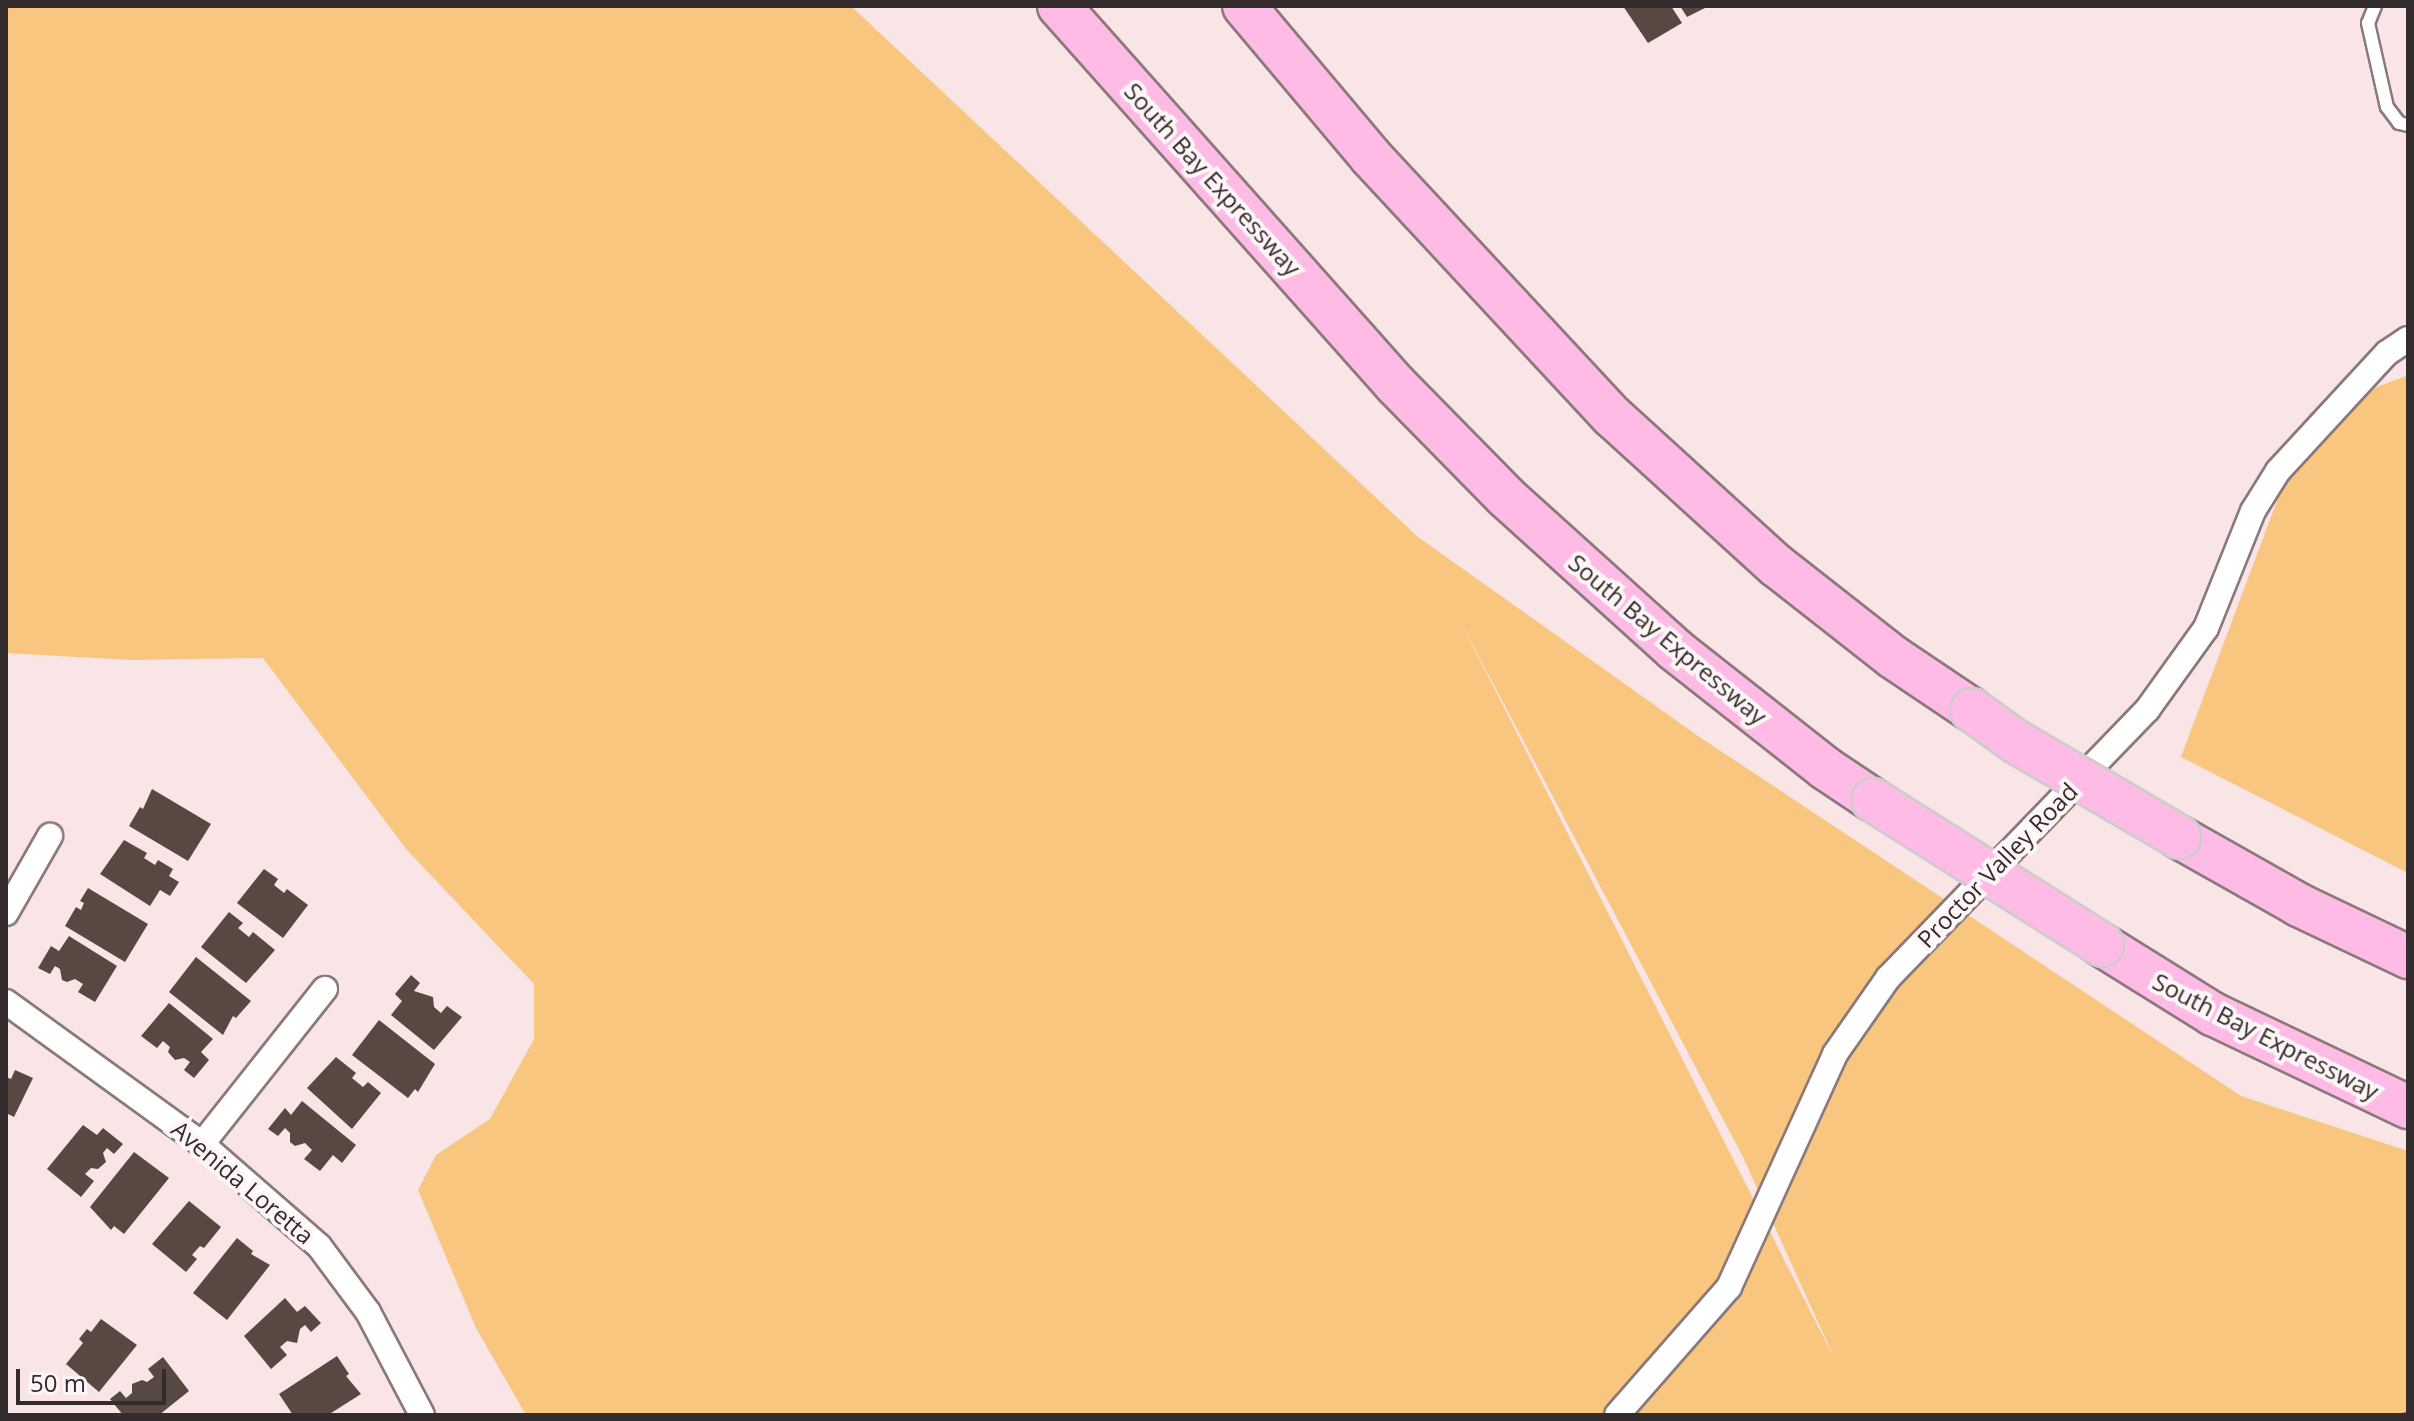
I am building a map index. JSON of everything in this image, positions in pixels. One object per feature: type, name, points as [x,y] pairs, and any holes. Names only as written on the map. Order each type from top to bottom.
[{"type":"highway","name":"South Bay Expressway","points":[[1059,6],[1396,385],[1506,497],[1674,649],[1825,768],[2102,945],[2213,1014],[2408,1107]]},
{"type":"highway","points":[[1244,6],[1371,157],[1613,417],[1788,575],[1893,657],[2015,741],[2299,905],[2408,957]]},
{"type":"street","name":"Proctor Valley Road","points":[[1617,1415],[1729,1287],[1835,1054],[1888,978],[2147,710],[2206,628],[2253,511],[2278,471],[2387,353],[2408,339]]},
{"type":"street","points":[[6,913],[50,836]]},
{"type":"street","points":[[202,1144],[325,989]]},
{"type":"street","name":"Avenida Loretta","points":[[6,1002],[202,1144],[319,1246],[368,1312],[422,1415]]},
{"type":"lane","points":[[2375,6],[2368,23],[2387,107],[2399,123],[2408,125]]},
{"type":"shaded area","points":[[6,6],[851,6],[1418,537],[1698,736],[2241,1096],[2408,1151],[2408,1415],[526,1415],[476,1328],[418,1190],[436,1155],[490,1119],[534,1039],[534,984],[407,850],[263,658],[131,660],[6,653]],"holes":[[[1458,617],[1743,1157],[1832,1353]]]},
{"type":"shaded area","points":[[2408,375],[2408,873],[2181,757],[2310,413]]},
{"type":"building","points":[[1623,6],[1671,6],[1682,23],[1648,43]]},
{"type":"building","points":[[1680,6],[1709,6],[1687,17]]},
{"type":"building","points":[[152,789],[211,824],[188,861],[129,826],[140,807],[143,809]]},
{"type":"building","points":[[124,840],[147,853],[144,858],[155,865],[158,860],[173,869],[169,876],[179,882],[170,896],[160,890],[150,906],[100,874]]},
{"type":"building","points":[[264,869],[278,879],[274,885],[284,893],[287,889],[308,905],[283,938],[237,903]]},
{"type":"building","points":[[88,888],[148,924],[125,962],[65,926],[76,907],[81,910],[84,903],[80,901]]},
{"type":"building","points":[[229,912],[243,923],[238,928],[249,937],[253,932],[275,950],[246,983],[201,947]]},
{"type":"building","points":[[69,936],[117,966],[95,1002],[78,992],[83,984],[75,979],[62,980],[60,969],[55,966],[50,974],[38,968],[51,946],[59,951]]},
{"type":"building","points":[[196,957],[251,1001],[236,1018],[233,1016],[223,1035],[169,992]]},
{"type":"building","points":[[411,975],[420,983],[414,991],[433,997],[434,1007],[441,1013],[447,1006],[462,1017],[434,1050],[391,1015],[402,1001],[395,994]]},
{"type":"building","points":[[169,1003],[213,1039],[201,1052],[209,1060],[194,1078],[184,1070],[190,1062],[184,1058],[175,1060],[168,1052],[170,1047],[163,1041],[157,1048],[141,1036]]},
{"type":"building","points":[[379,1020],[435,1064],[418,1092],[415,1089],[408,1098],[352,1055]]},
{"type":"building","points":[[336,1057],[356,1073],[352,1078],[363,1087],[368,1082],[381,1093],[352,1129],[307,1088]]},
{"type":"building","points":[[15,1070],[33,1078],[14,1117],[6,1113],[6,1077],[11,1079]]},
{"type":"building","points":[[302,1101],[356,1145],[342,1163],[333,1155],[320,1171],[304,1159],[312,1150],[305,1143],[295,1146],[290,1142],[290,1133],[285,1128],[278,1136],[268,1129],[285,1108],[291,1115]]},
{"type":"building","points":[[83,1125],[97,1135],[103,1128],[123,1144],[114,1154],[107,1148],[103,1153],[106,1162],[85,1174],[94,1181],[81,1197],[47,1169]]},
{"type":"building","points":[[134,1152],[169,1178],[124,1234],[114,1226],[111,1230],[90,1207]]},
{"type":"building","points":[[189,1201],[221,1227],[204,1248],[200,1246],[192,1255],[197,1259],[186,1272],[152,1244]]},
{"type":"building","points":[[237,1238],[253,1251],[251,1254],[270,1265],[227,1320],[193,1293]]},
{"type":"building","points":[[285,1298],[297,1312],[305,1306],[321,1323],[311,1332],[305,1325],[300,1329],[297,1343],[287,1341],[280,1347],[287,1355],[271,1369],[244,1336]]},
{"type":"building","points":[[101,1319],[137,1345],[99,1392],[66,1364],[83,1343],[79,1339],[87,1329],[91,1332]]},
{"type":"building","points":[[337,1356],[349,1374],[346,1376],[361,1394],[328,1415],[293,1415],[279,1394]]},
{"type":"building","points":[[163,1357],[189,1391],[159,1415],[123,1415],[110,1399],[120,1391],[126,1398],[132,1393],[132,1384],[142,1380],[147,1382],[154,1377],[148,1369]]}]
